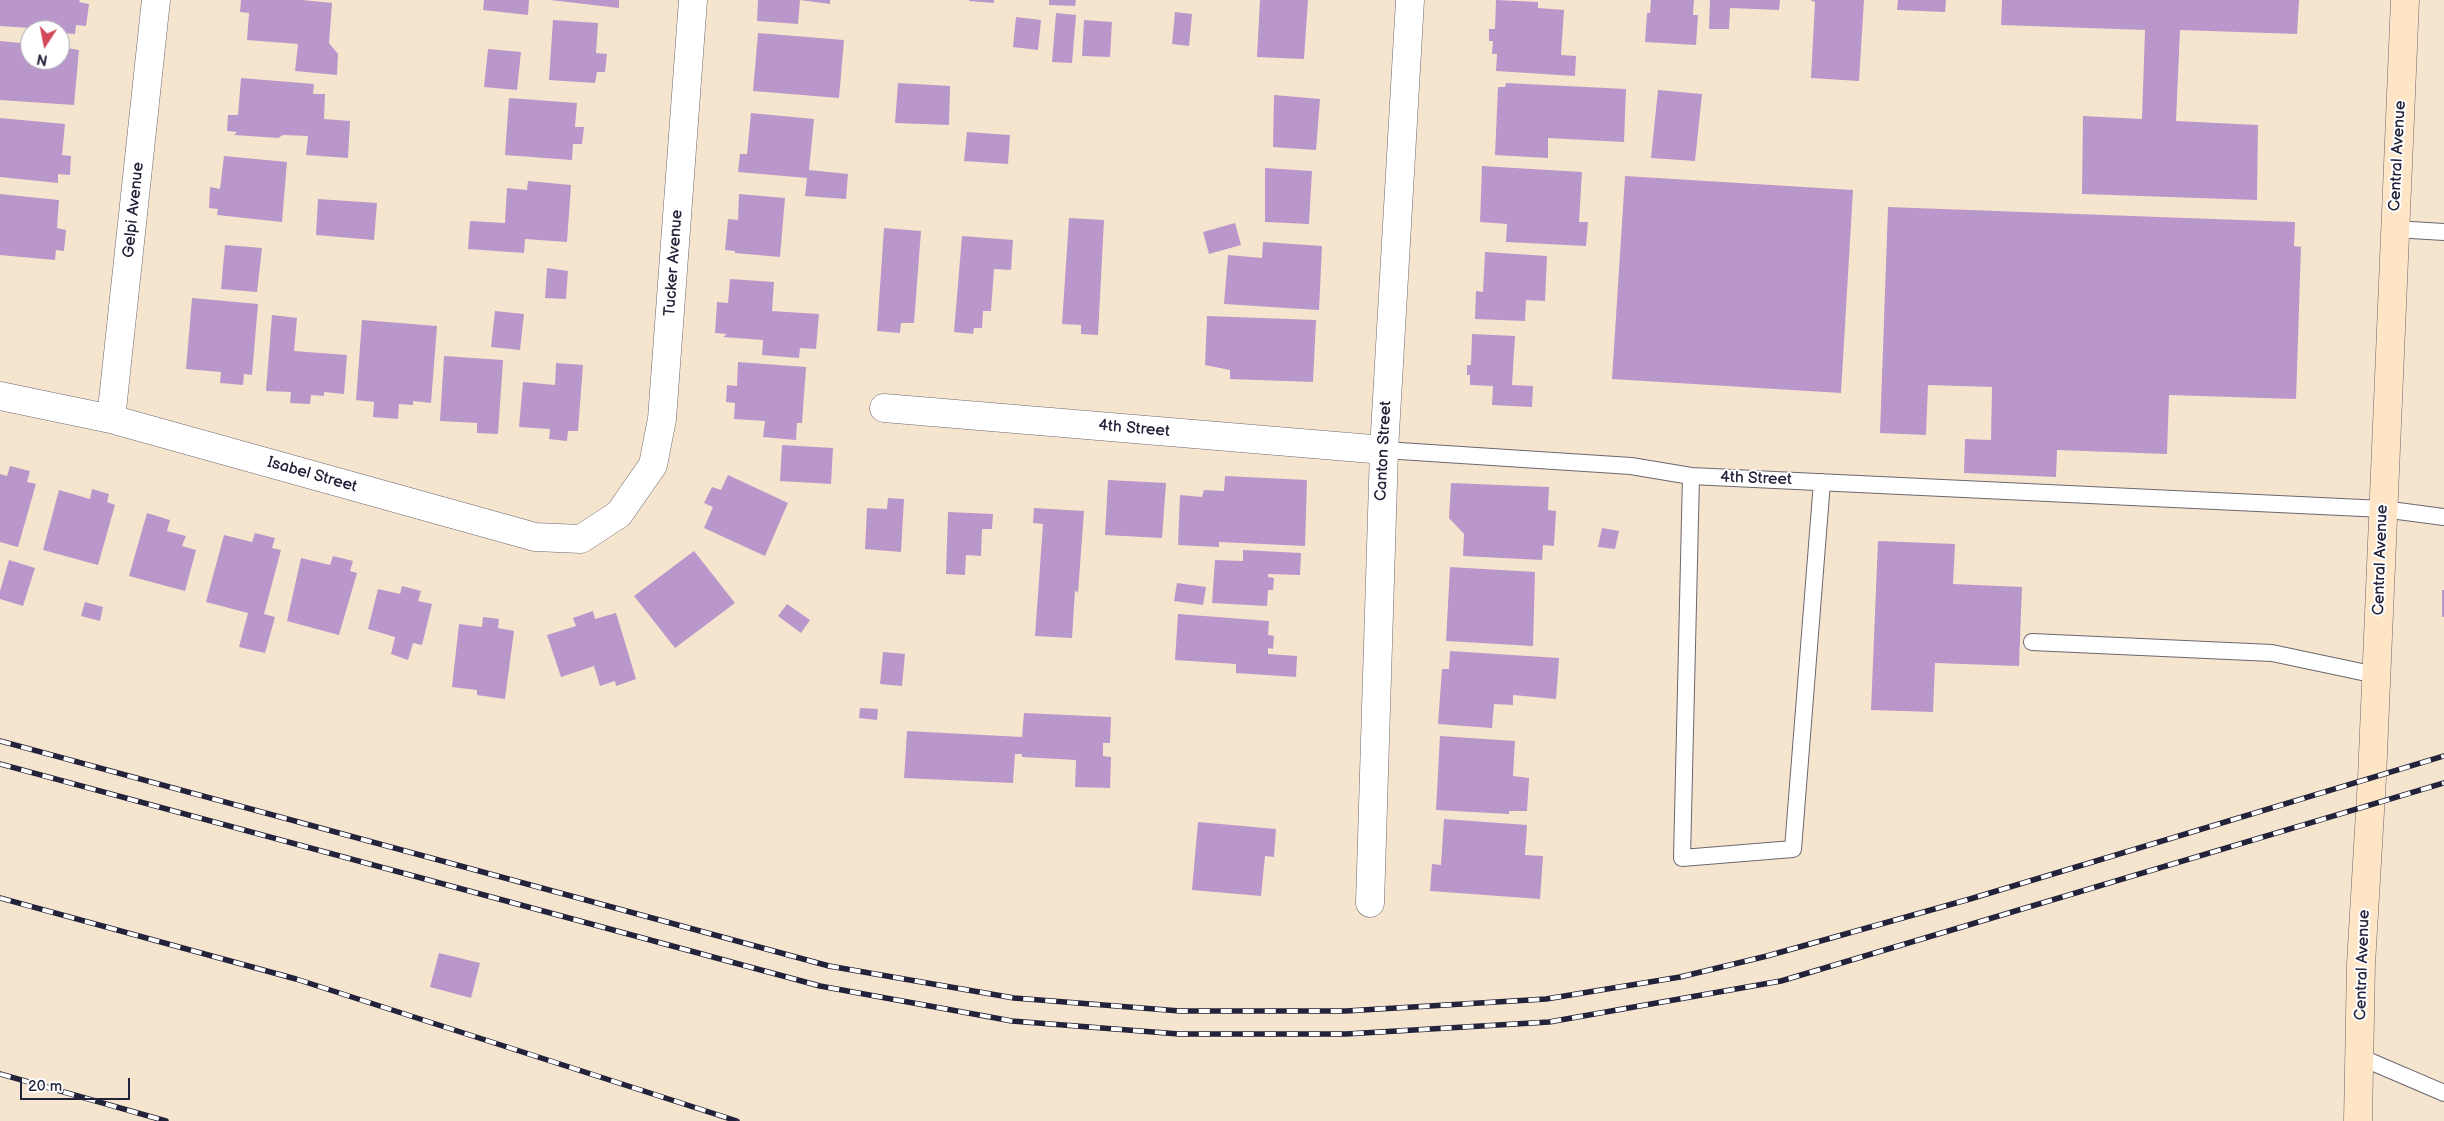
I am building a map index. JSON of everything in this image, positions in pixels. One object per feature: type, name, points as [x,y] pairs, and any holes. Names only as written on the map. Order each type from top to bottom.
[{"type":"main road","name":"Central Avenue","points":[[2358,1121],[2361,964],[2376,675],[2405,0]]},
{"type":"street","name":"Gelpi Avenue","points":[[111,419],[156,0]]},
{"type":"street","name":"Tucker Avenue","points":[[618,514],[653,465],[662,419],[693,0]]},
{"type":"street","name":"Canton Street","points":[[1370,903],[1384,450],[1410,0]]},
{"type":"street","name":"Isabel Street","points":[[0,396],[111,419],[535,537],[581,539],[618,514]]},
{"type":"street","name":"4th Street","points":[[884,408],[1384,450]]},
{"type":"lane","points":[[2395,229],[2444,232]]},
{"type":"lane","name":"4th Street","points":[[1384,450],[1631,466],[1691,476],[2383,509],[2444,518]]},
{"type":"lane","points":[[1691,476],[1682,858],[1793,849],[1822,482]]},
{"type":"lane","points":[[2032,642],[2272,653],[2376,675]]},
{"type":"lane","points":[[2360,1057],[2444,1092]]},
{"type":"building","points":[[0,0],[80,0],[79,2],[89,4],[86,26],[76,25],[75,34],[70,34],[70,20],[20,20],[20,27],[0,26]]},
{"type":"building","points":[[241,0],[302,0],[332,3],[329,43],[338,54],[337,75],[295,71],[298,44],[247,40],[249,13],[240,12]]},
{"type":"building","points":[[484,0],[529,0],[528,15],[483,10]]},
{"type":"building","points":[[550,0],[619,0],[619,8]]},
{"type":"building","points":[[758,0],[800,0],[798,24],[757,21]]},
{"type":"building","points":[[800,0],[830,0],[830,4]]},
{"type":"building","points":[[994,0],[994,3],[969,1]]},
{"type":"building","points":[[1049,0],[1076,0],[1075,6],[1049,5]]},
{"type":"building","points":[[1260,0],[1308,0],[1304,59],[1257,57]]},
{"type":"building","points":[[1496,0],[1538,2],[1538,8],[1564,10],[1561,55],[1576,56],[1575,76],[1496,71],[1497,54],[1492,54],[1493,41],[1489,41],[1489,29],[1495,29]]},
{"type":"building","points":[[1651,0],[1694,0],[1693,15],[1698,15],[1696,45],[1645,42],[1647,13],[1650,13]]},
{"type":"building","points":[[1710,0],[1780,0],[1779,10],[1730,8],[1729,29],[1709,29]]},
{"type":"building","points":[[1810,0],[1864,0],[1859,81],[1811,78],[1815,2]]},
{"type":"building","points":[[1898,0],[1946,0],[1945,12],[1897,10]]},
{"type":"building","points":[[2002,0],[2299,0],[2297,34],[2180,30],[2176,121],[2258,125],[2257,200],[2082,194],[2083,116],[2142,119],[2145,30],[2001,25]]},
{"type":"building","points":[[1175,12],[1192,14],[1189,46],[1172,44]]},
{"type":"building","points":[[1056,13],[1076,15],[1072,63],[1052,62]]},
{"type":"building","points":[[1016,17],[1041,20],[1038,50],[1013,47]]},
{"type":"building","points":[[553,20],[598,23],[596,53],[607,54],[605,72],[597,72],[595,83],[549,80]]},
{"type":"building","points":[[1084,20],[1112,22],[1110,57],[1082,56]]},
{"type":"building","points":[[758,33],[844,40],[839,98],[753,91]]},
{"type":"building","points":[[0,41],[20,43],[20,70],[70,70],[70,49],[79,50],[74,105],[0,100]]},
{"type":"building","points":[[488,49],[521,52],[517,90],[484,87]]},
{"type":"building","points":[[241,78],[314,84],[313,94],[325,94],[324,119],[350,121],[348,158],[306,155],[308,136],[283,135],[278,138],[234,135],[237,132],[227,131],[228,115],[238,115]]},
{"type":"building","points":[[898,83],[950,86],[949,125],[895,123]]},
{"type":"building","points":[[1506,83],[1626,89],[1624,142],[1548,138],[1548,158],[1495,155],[1498,87],[1505,87]]},
{"type":"building","points":[[1658,90],[1702,94],[1695,161],[1651,158]]},
{"type":"building","points":[[1274,95],[1320,99],[1316,150],[1273,147]]},
{"type":"building","points":[[509,98],[577,103],[575,127],[584,127],[582,144],[573,144],[572,160],[505,155]]},
{"type":"building","points":[[751,113],[814,119],[809,170],[848,174],[846,199],[805,196],[807,178],[738,172],[740,154],[747,154]]},
{"type":"building","points":[[0,118],[65,124],[62,155],[71,156],[70,175],[58,174],[58,183],[0,177]]},
{"type":"building","points":[[967,132],[1010,135],[1008,164],[964,161]]},
{"type":"building","points":[[224,156],[287,162],[282,222],[217,215],[218,209],[209,208],[210,187],[220,189]]},
{"type":"building","points":[[1482,166],[1582,172],[1579,222],[1588,222],[1586,246],[1506,242],[1507,224],[1480,222]]},
{"type":"building","points":[[1265,168],[1312,171],[1309,224],[1265,222]]},
{"type":"building","points":[[1625,176],[1853,190],[1841,393],[1612,379]]},
{"type":"building","points":[[528,181],[571,185],[567,242],[525,239],[524,253],[468,249],[470,221],[505,223],[507,188],[527,190]]},
{"type":"building","points":[[0,194],[59,200],[57,228],[66,230],[64,251],[56,250],[55,260],[0,255]]},
{"type":"building","points":[[739,194],[785,198],[780,257],[735,253],[735,251],[725,250],[728,219],[738,220]]},
{"type":"building","points":[[318,199],[377,203],[374,240],[316,235]]},
{"type":"building","points":[[1888,207],[2295,222],[2294,246],[2301,247],[2296,399],[2169,395],[2167,454],[2057,450],[2056,477],[1964,473],[1965,439],[1991,440],[1992,387],[1928,385],[1926,435],[1880,433]]},
{"type":"building","points":[[1069,218],[1104,220],[1098,335],[1081,334],[1081,325],[1062,324]]},
{"type":"building","points":[[1235,223],[1241,245],[1209,254],[1203,232]]},
{"type":"building","points":[[884,228],[921,231],[914,323],[901,323],[900,333],[877,331]]},
{"type":"building","points":[[962,236],[1013,240],[1011,270],[994,269],[991,311],[983,311],[982,328],[974,328],[973,334],[954,332]]},
{"type":"building","points":[[1263,242],[1322,246],[1319,310],[1224,304],[1228,255],[1262,258]]},
{"type":"building","points":[[225,245],[262,248],[257,292],[221,289]]},
{"type":"building","points":[[1485,252],[1547,256],[1545,301],[1526,300],[1525,321],[1475,319],[1476,291],[1483,292]]},
{"type":"building","points":[[547,268],[568,271],[566,299],[545,298]]},
{"type":"building","points":[[730,279],[774,282],[772,311],[819,314],[816,349],[800,348],[799,358],[762,355],[763,340],[723,337],[727,334],[715,333],[717,302],[728,303]]},
{"type":"building","points":[[192,298],[258,304],[252,375],[244,374],[243,385],[220,383],[221,372],[186,369]]},
{"type":"building","points":[[495,311],[524,314],[520,350],[491,347]]},
{"type":"building","points":[[272,315],[297,318],[294,351],[347,355],[344,394],[324,392],[324,396],[311,395],[310,404],[290,403],[291,392],[266,391]]},
{"type":"building","points":[[1207,316],[1316,320],[1313,382],[1230,379],[1230,370],[1205,365]]},
{"type":"building","points":[[362,320],[437,326],[431,403],[413,401],[413,405],[399,404],[398,419],[373,417],[374,402],[356,400]]},
{"type":"building","points":[[1472,334],[1515,336],[1512,385],[1533,386],[1532,407],[1492,405],[1493,386],[1470,385],[1467,365],[1471,365]]},
{"type":"building","points":[[444,356],[503,360],[498,434],[477,433],[477,423],[440,421]]},
{"type":"building","points":[[738,362],[806,367],[802,423],[797,423],[796,440],[763,437],[765,421],[734,419],[735,403],[726,402],[727,385],[737,386]]},
{"type":"building","points":[[556,363],[583,365],[578,431],[568,431],[567,441],[549,439],[550,429],[519,427],[523,382],[555,385]]},
{"type":"building","points":[[782,445],[833,448],[831,484],[780,481]]},
{"type":"building","points":[[10,466],[30,471],[27,482],[36,484],[18,547],[0,542],[0,474],[7,476]]},
{"type":"building","points":[[728,475],[788,503],[765,556],[704,528],[713,507],[704,503],[712,487],[721,490]]},
{"type":"building","points":[[1225,476],[1307,480],[1305,546],[1219,542],[1219,547],[1178,545],[1180,495],[1202,497],[1204,490],[1224,491]]},
{"type":"building","points":[[1108,480],[1166,483],[1162,538],[1105,535]]},
{"type":"building","points":[[1451,483],[1549,487],[1548,510],[1556,511],[1554,546],[1543,545],[1542,560],[1463,556],[1464,534],[1449,518]]},
{"type":"building","points":[[92,489],[109,494],[107,502],[115,505],[98,565],[43,550],[59,490],[90,499]]},
{"type":"building","points":[[888,498],[904,499],[901,552],[865,549],[867,508],[887,509]]},
{"type":"building","points":[[1034,508],[1084,511],[1078,593],[1075,590],[1072,638],[1035,636],[1043,524],[1033,523]]},
{"type":"building","points":[[948,512],[993,514],[992,529],[982,529],[981,556],[966,555],[965,575],[946,574]]},
{"type":"building","points":[[147,513],[170,520],[167,531],[186,536],[182,546],[196,550],[185,591],[129,576]]},
{"type":"building","points":[[1602,528],[1619,531],[1615,549],[1598,547]]},
{"type":"building","points":[[255,533],[275,538],[272,548],[281,550],[264,614],[275,617],[265,653],[239,647],[248,613],[206,602],[224,535],[252,542]]},
{"type":"building","points":[[1878,541],[1955,544],[1953,584],[2022,587],[2019,666],[1935,663],[1933,712],[1871,710]]},
{"type":"building","points":[[1243,550],[1301,553],[1300,575],[1268,574],[1268,577],[1274,578],[1273,590],[1268,590],[1267,606],[1212,603],[1215,560],[1243,561]]},
{"type":"building","points":[[694,551],[735,603],[675,648],[634,596]]},
{"type":"building","points":[[333,556],[353,561],[350,571],[357,573],[339,635],[287,621],[301,558],[330,565]]},
{"type":"building","points":[[9,560],[35,568],[23,606],[0,599],[0,591]]},
{"type":"building","points":[[1450,567],[1535,572],[1533,646],[1446,641]]},
{"type":"building","points":[[1177,583],[1206,587],[1203,605],[1174,601]]},
{"type":"building","points":[[402,586],[421,591],[418,601],[432,604],[422,645],[413,643],[408,660],[391,654],[395,637],[368,629],[378,589],[400,594]]},
{"type":"building","points":[[2442,590],[2444,590],[2444,617],[2442,617]]},
{"type":"building","points":[[85,602],[103,607],[100,621],[81,616]]},
{"type":"building","points":[[787,604],[810,620],[801,633],[778,616]]},
{"type":"building","points":[[593,611],[595,619],[616,613],[636,679],[616,686],[615,681],[600,686],[594,666],[561,677],[547,635],[576,626],[573,618]]},
{"type":"building","points":[[1178,614],[1269,621],[1268,635],[1274,636],[1273,649],[1268,648],[1268,654],[1297,656],[1296,677],[1236,673],[1236,664],[1175,660]]},
{"type":"building","points":[[483,617],[499,619],[498,628],[514,631],[505,699],[477,695],[477,690],[452,687],[459,624],[482,627]]},
{"type":"building","points":[[1450,651],[1559,658],[1556,699],[1513,695],[1513,705],[1494,704],[1492,728],[1438,724],[1442,669],[1449,669]]},
{"type":"building","points":[[883,652],[905,654],[902,686],[880,684]]},
{"type":"building","points":[[860,708],[878,709],[877,720],[859,718]]},
{"type":"building","points":[[1024,713],[1111,717],[1110,743],[1103,743],[1103,756],[1111,757],[1110,788],[1075,787],[1076,760],[1022,757],[1022,754],[1015,754],[1013,783],[904,778],[907,731],[1022,737]]},
{"type":"building","points":[[1440,736],[1515,741],[1513,776],[1529,778],[1527,811],[1509,811],[1509,814],[1436,810]]},
{"type":"building","points":[[1444,819],[1527,825],[1525,855],[1543,856],[1540,899],[1430,891],[1432,864],[1441,865]]},
{"type":"building","points":[[1198,822],[1276,829],[1274,857],[1265,856],[1261,896],[1192,890]]},
{"type":"building","points":[[439,953],[480,963],[471,998],[430,987]]},
{"type":"railway","points":[[0,741],[829,966],[1014,998],[1180,1011],[1346,1011],[1546,999],[1680,977],[1767,956],[1970,899],[2444,756]]},
{"type":"railway","points":[[0,764],[820,986],[1012,1021],[1179,1034],[1346,1034],[1549,1022],[1781,981],[2444,783]]},
{"type":"railway","points":[[0,898],[296,979],[737,1121]]},
{"type":"railway","points":[[0,1074],[166,1121]]}]
